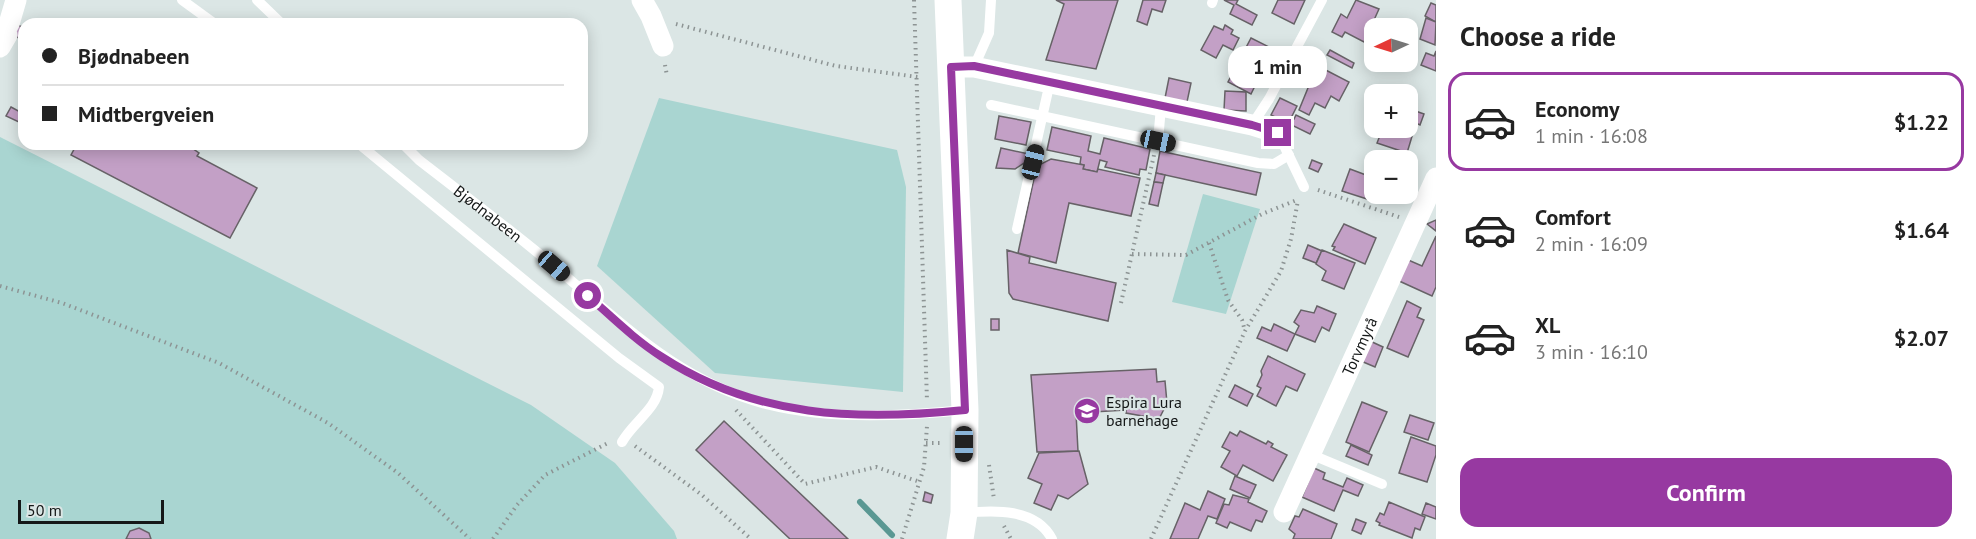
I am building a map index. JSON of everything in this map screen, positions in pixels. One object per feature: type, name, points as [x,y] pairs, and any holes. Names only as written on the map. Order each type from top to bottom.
[{"type":"street","points":[[5,35],[16,0]]},
{"type":"street","points":[[642,0],[663,46]]},
{"type":"street","points":[[948,0],[962,67],[965,410],[962,526]]},
{"type":"street","points":[[962,67],[1050,82],[1252,125],[1278,133]]},
{"type":"street","name":"Torvmyrå","points":[[1284,512],[1414,223],[1436,180]]},
{"type":"lane","points":[[182,0],[207,18]]},
{"type":"lane","points":[[257,0],[276,18]]},
{"type":"lane","points":[[962,67],[989,33],[992,0]]},
{"type":"lane","points":[[1252,125],[1269,99],[1322,0]]},
{"type":"lane","points":[[1017,229],[1044,117],[1050,82]]},
{"type":"lane","points":[[991,105],[1274,164],[1289,155]]},
{"type":"lane","points":[[1158,141],[1161,107]]},
{"type":"lane","points":[[1278,133],[1304,187]]},
{"type":"lane","points":[[366,150],[619,358],[659,387],[658,397],[653,405],[630,427],[622,442]]},
{"type":"lane","name":"Bjødnabeen","points":[[409,150],[554,266],[640,341],[683,370],[745,398],[771,405],[830,412],[965,410]]},
{"type":"lane","points":[[1310,454],[1382,484]]},
{"type":"lane","points":[[962,526],[996,510],[1022,515],[1046,529],[1052,539]]},
{"type":"path","points":[[902,539],[920,482],[928,412],[914,0]]},
{"type":"path","points":[[666,22],[836,66],[918,77]]},
{"type":"path","points":[[1121,303],[1158,141]]},
{"type":"path","points":[[1151,539],[1245,331],[1281,271],[1291,239],[1298,200],[1304,187],[1337,194],[1414,223]]},
{"type":"path","points":[[1132,254],[1186,255],[1262,214],[1298,200]]},
{"type":"path","points":[[1209,243],[1228,300],[1242,320],[1245,331]]},
{"type":"path","points":[[0,286],[62,303],[219,363],[328,423],[398,473],[470,539]]},
{"type":"path","points":[[735,409],[805,484],[876,467],[920,482]]},
{"type":"path","points":[[493,539],[518,505],[545,476],[607,442],[629,443],[702,495],[751,539]]},
{"type":"path","points":[[926,443],[949,443]]},
{"type":"shaded area","points":[[659,98],[897,150],[906,187],[903,392],[715,373],[597,266]]},
{"type":"shaded area","points":[[0,137],[18,146],[18,150],[26,150],[531,405],[615,463],[674,531],[677,539],[0,539]]},
{"type":"shaded area","points":[[1203,194],[1260,209],[1226,314],[1172,302]]},
{"type":"building","points":[[1056,0],[1118,0],[1096,69],[1046,60],[1064,4]]},
{"type":"building","points":[[1143,0],[1166,0],[1162,12],[1152,9],[1147,25],[1137,21]]},
{"type":"building","points":[[1224,0],[1238,0],[1236,4],[1257,15],[1252,25],[1230,14],[1234,5]]},
{"type":"building","points":[[1278,0],[1305,0],[1294,24],[1272,13]]},
{"type":"building","points":[[1356,0],[1379,9],[1375,18],[1364,18],[1364,42],[1345,32],[1342,37],[1332,32],[1341,14],[1347,18]]},
{"type":"building","points":[[1431,3],[1436,5],[1436,22],[1425,16]]},
{"type":"building","points":[[1426,18],[1436,22],[1435,45],[1420,39]]},
{"type":"building","points":[[3,22],[18,26],[18,38],[0,33]]},
{"type":"building","points":[[1225,25],[1233,30],[1231,34],[1239,38],[1233,50],[1223,45],[1216,58],[1201,50],[1214,26],[1223,30]]},
{"type":"building","points":[[1251,38],[1273,49],[1251,94],[1228,82]]},
{"type":"building","points":[[1330,50],[1354,63],[1352,68],[1327,55]]},
{"type":"building","points":[[1436,51],[1436,71],[1421,65],[1426,53],[1434,56]]},
{"type":"building","points":[[1316,65],[1349,82],[1339,101],[1331,96],[1325,108],[1315,103],[1309,115],[1299,110],[1310,83],[1304,79],[1307,72],[1311,74]]},
{"type":"building","points":[[1169,78],[1191,83],[1187,102],[1165,98]]},
{"type":"building","points":[[1225,91],[1246,92],[1246,111],[1224,110]]},
{"type":"building","points":[[1280,98],[1297,106],[1291,118],[1294,119],[1296,115],[1315,124],[1310,134],[1271,115]]},
{"type":"building","points":[[11,107],[18,111],[18,122],[6,116]]},
{"type":"building","points":[[1418,112],[1424,114],[1420,125],[1418,124]]},
{"type":"building","points":[[999,116],[1031,122],[1026,145],[995,139]]},
{"type":"building","points":[[1052,127],[1091,136],[1088,151],[1100,154],[1104,138],[1150,149],[1146,170],[1140,169],[1139,175],[1105,167],[1107,162],[1100,160],[1097,172],[1083,169],[1084,165],[1080,164],[1081,157],[1047,150]]},
{"type":"building","points":[[1379,138],[1412,138],[1408,150],[1398,150],[1377,143]]},
{"type":"building","points":[[1001,148],[1029,154],[1027,161],[1015,169],[996,168]]},
{"type":"building","points":[[74,150],[195,150],[199,153],[197,156],[257,188],[230,238],[71,155]]},
{"type":"building","points":[[1160,151],[1261,173],[1256,195],[1156,173]]},
{"type":"building","points":[[1051,159],[1084,165],[1083,169],[1097,172],[1098,169],[1140,178],[1131,216],[1069,203],[1056,263],[1018,253],[1035,174],[1041,164]]},
{"type":"building","points":[[1312,160],[1322,164],[1318,172],[1309,168]]},
{"type":"building","points":[[1350,169],[1364,174],[1364,198],[1342,191]]},
{"type":"building","points":[[1156,173],[1165,175],[1163,183],[1154,182]]},
{"type":"building","points":[[1154,182],[1163,183],[1158,206],[1149,204]]},
{"type":"building","points":[[1436,220],[1436,231],[1427,224]]},
{"type":"building","points":[[1344,224],[1376,238],[1365,264],[1333,250],[1335,247],[1332,246]]},
{"type":"building","points":[[1436,236],[1436,287],[1432,296],[1397,280],[1406,259],[1422,266]]},
{"type":"building","points":[[1308,245],[1322,251],[1316,263],[1303,258]]},
{"type":"building","points":[[1007,250],[1030,257],[1029,263],[1116,283],[1108,321],[1013,299],[1009,293]]},
{"type":"building","points":[[1322,250],[1355,263],[1344,289],[1322,280],[1326,271],[1316,264]]},
{"type":"building","points":[[1407,301],[1421,308],[1417,317],[1424,320],[1408,357],[1387,348]]},
{"type":"building","points":[[1317,306],[1336,314],[1329,331],[1322,327],[1315,342],[1295,334],[1299,326],[1294,322],[1301,310],[1314,313]]},
{"type":"building","points":[[991,319],[999,319],[999,330],[991,330]]},
{"type":"building","points":[[1274,324],[1295,334],[1287,351],[1257,338],[1262,327],[1271,331]]},
{"type":"building","points":[[1370,341],[1383,347],[1375,367],[1361,361]]},
{"type":"building","points":[[1268,356],[1305,374],[1297,391],[1286,386],[1276,406],[1257,396],[1261,388],[1257,386],[1262,375],[1261,371]]},
{"type":"building","points":[[1156,369],[1157,382],[1165,381],[1167,403],[1159,419],[1126,413],[1126,410],[1076,413],[1078,451],[1037,452],[1031,375]]},
{"type":"building","points":[[1235,385],[1253,394],[1247,406],[1229,397]]},
{"type":"building","points":[[1362,402],[1387,412],[1369,452],[1346,442]]},
{"type":"building","points":[[1410,415],[1434,423],[1428,440],[1404,432]]},
{"type":"building","points":[[724,421],[848,539],[790,539],[696,450]]},
{"type":"building","points":[[1240,431],[1266,444],[1268,441],[1273,444],[1271,447],[1287,455],[1273,481],[1243,465],[1237,476],[1221,467],[1230,451],[1222,447],[1230,432],[1237,436]]},
{"type":"building","points":[[1411,437],[1436,446],[1436,455],[1427,482],[1399,473]]},
{"type":"building","points":[[1351,445],[1372,455],[1368,465],[1346,456]]},
{"type":"building","points":[[1079,451],[1088,484],[1068,499],[1058,495],[1051,510],[1034,503],[1042,484],[1028,478],[1039,453]]},
{"type":"building","points":[[1314,468],[1325,473],[1323,479],[1343,487],[1347,478],[1363,485],[1358,496],[1343,490],[1334,511],[1302,497]]},
{"type":"building","points":[[1235,476],[1256,485],[1250,498],[1230,489]]},
{"type":"building","points":[[1208,491],[1225,499],[1217,519],[1208,516],[1198,539],[1170,539],[1185,503],[1200,510]]},
{"type":"building","points":[[925,492],[933,495],[931,503],[923,501]]},
{"type":"building","points":[[1233,495],[1249,499],[1248,502],[1267,511],[1262,522],[1256,520],[1251,531],[1230,522],[1227,528],[1216,523],[1224,504],[1229,505]]},
{"type":"building","points":[[1389,502],[1425,517],[1420,530],[1415,528],[1412,538],[1379,525],[1380,523],[1376,521],[1380,513],[1384,515]]},
{"type":"building","points":[[1426,503],[1436,507],[1436,519],[1422,514]]},
{"type":"building","points":[[1303,509],[1337,524],[1331,539],[1293,539],[1295,534],[1289,529],[1295,516],[1299,517]]},
{"type":"building","points":[[1356,519],[1366,523],[1361,534],[1352,530]]},
{"type":"building","points":[[139,528],[149,533],[151,539],[126,539],[130,531]]},
{"type":"waterway","points":[[860,502],[892,535]]},
{"type":"place","name":"Espira Lura barnehage","points":[[1087,411]]},
{"type":"route","points":[[588,296],[661,356],[683,370],[745,398],[801,410],[830,412],[893,413],[965,410],[951,67],[974,66],[1252,125],[1278,133]]}]
